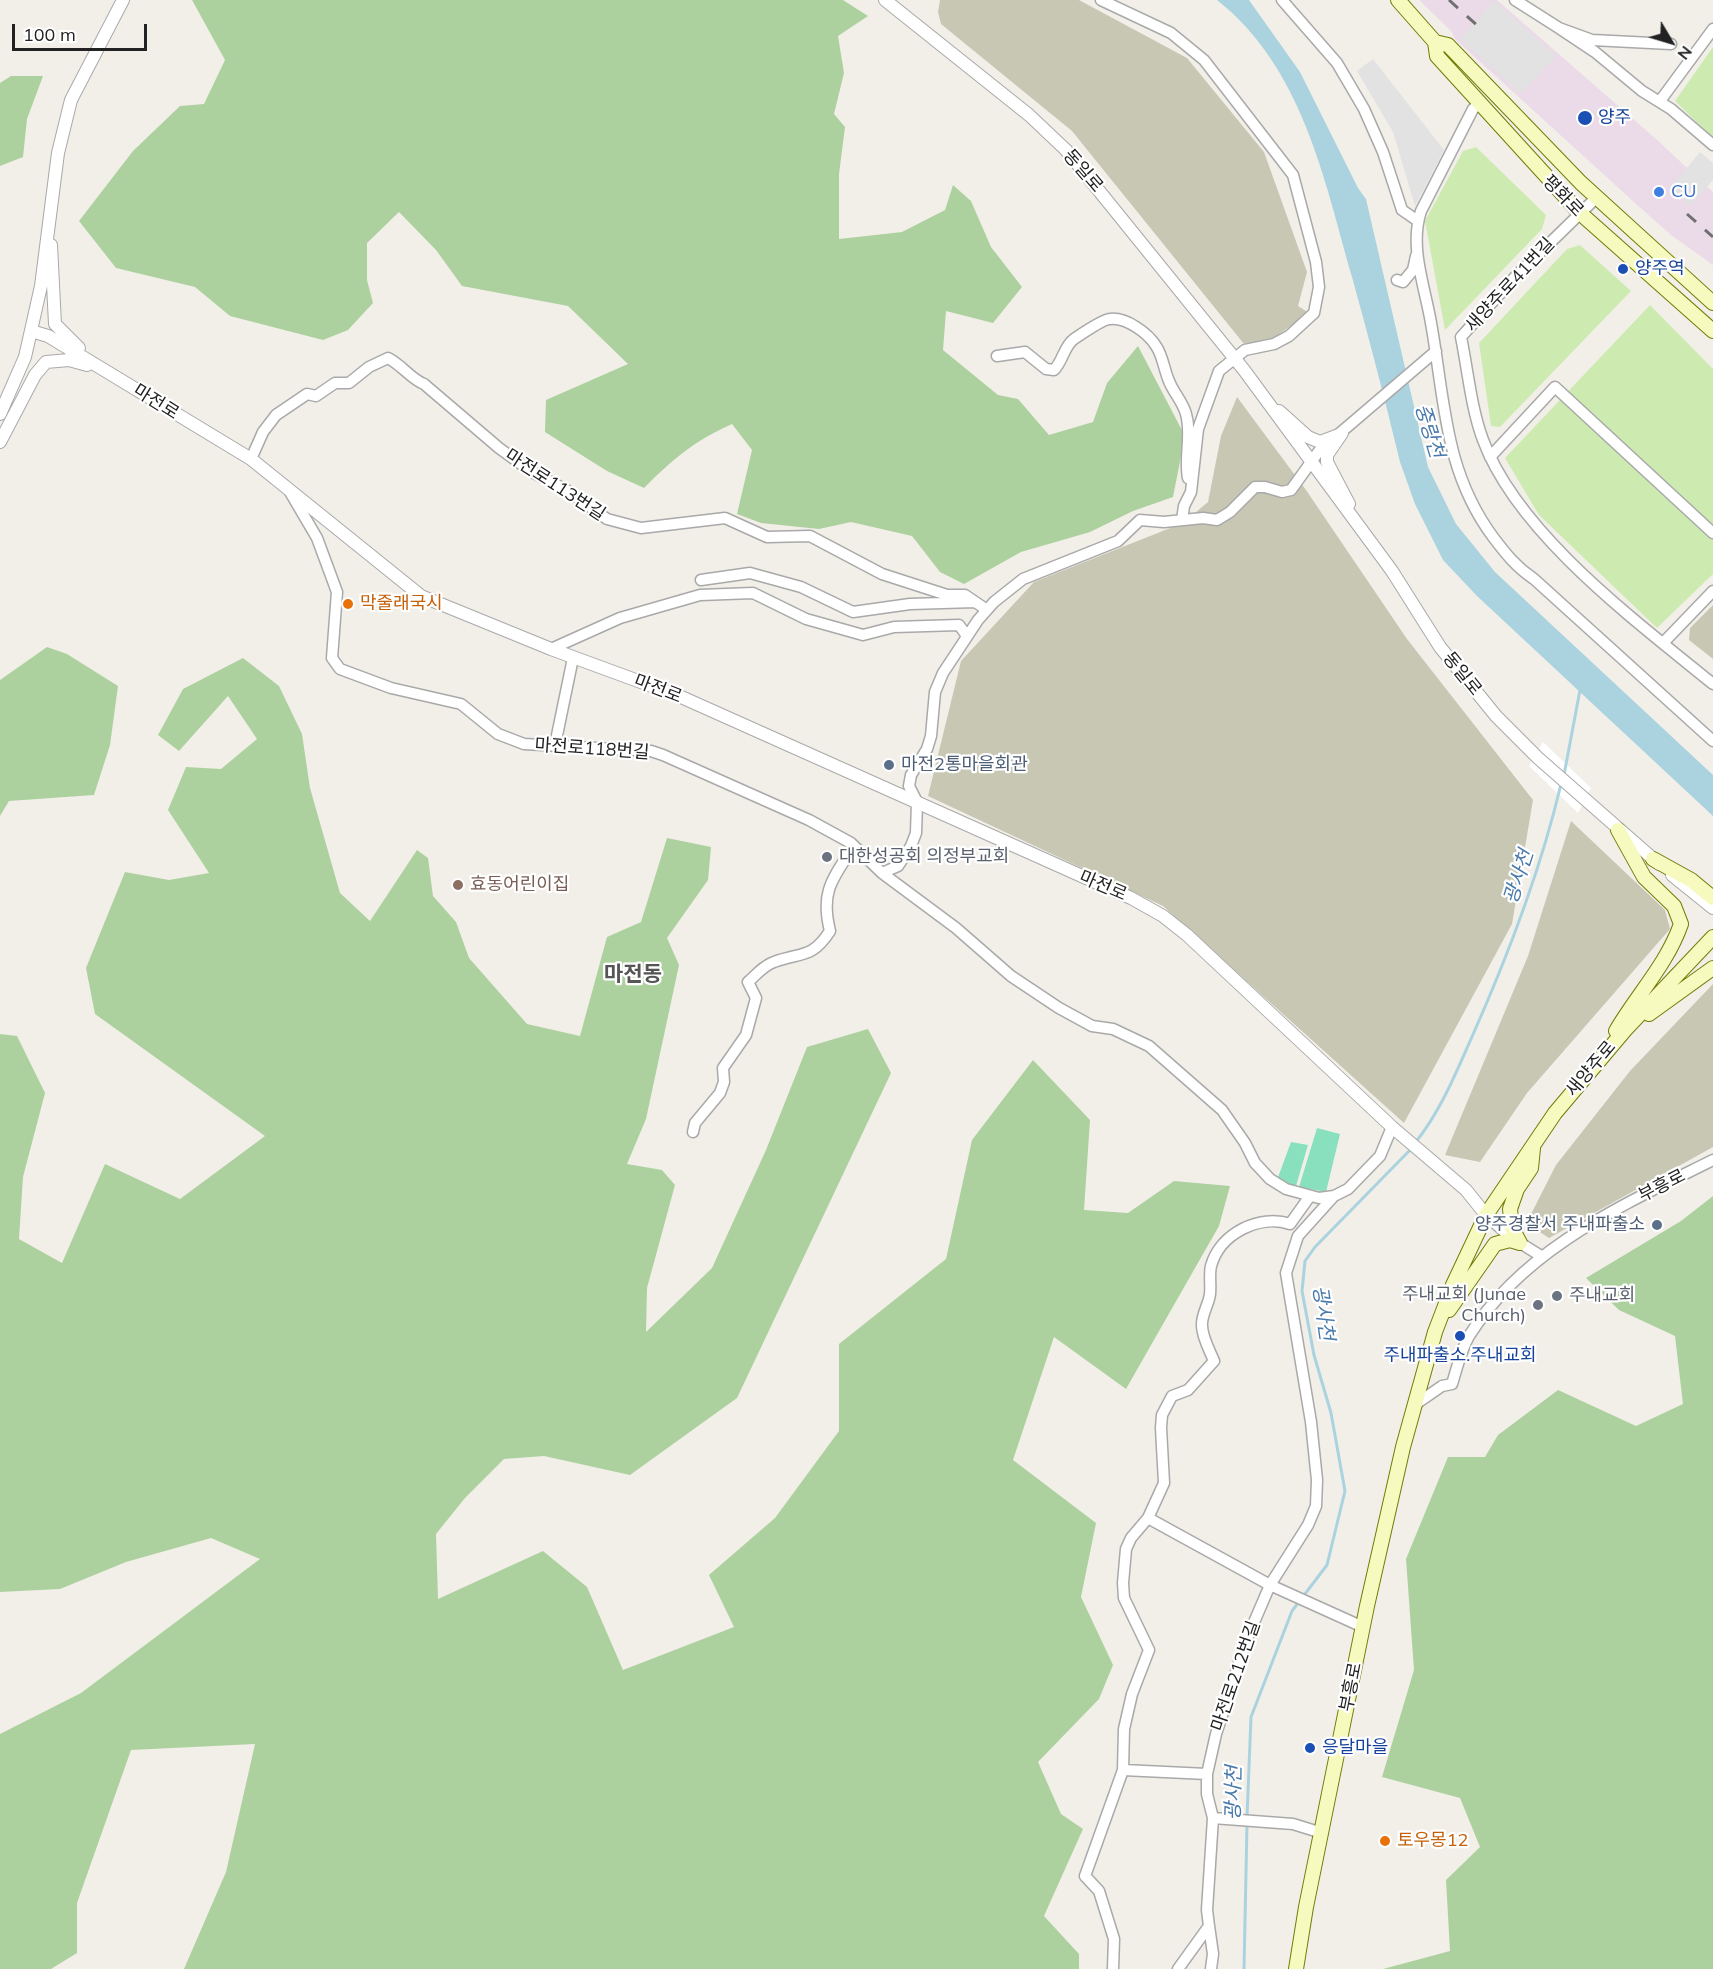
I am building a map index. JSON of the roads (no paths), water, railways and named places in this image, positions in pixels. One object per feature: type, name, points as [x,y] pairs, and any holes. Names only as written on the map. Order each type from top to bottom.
[{"type":"main road","name":"평화로","points":[[1398,0],[1435,42],[1437,56],[1580,213],[1713,331]]},
{"type":"main road","name":"평화로","points":[[1435,42],[1448,45],[1596,198],[1713,303]]},
{"type":"main road","points":[[1601,1057],[1634,1001],[1673,949],[1681,924],[1674,906],[1644,877],[1618,830]]},
{"type":"main road","points":[[1653,859],[1691,880],[1713,898]]},
{"type":"main road","name":"새양주로","points":[[1486,1215],[1555,1113],[1601,1057],[1713,937]]},
{"type":"main road","points":[[1639,1017],[1656,1010],[1713,968]]},
{"type":"main road","points":[[1520,1243],[1512,1228],[1510,1209],[1517,1189],[1531,1168],[1533,1146]]},
{"type":"main road","name":"부흥로","points":[[1296,1969],[1306,1907],[1363,1627],[1413,1406],[1434,1332],[1486,1215]]},
{"type":"main road","points":[[1434,1332],[1495,1244],[1510,1240],[1520,1243]]},
{"type":"street","points":[[0,414],[25,357],[31,331],[41,286],[58,153],[71,100],[123,0]]},
{"type":"street","name":"동일로","points":[[885,0],[1029,115],[1066,150],[1247,375],[1392,572],[1440,646],[1496,716],[1538,758],[1618,830],[1713,908]]},
{"type":"street","points":[[1101,0],[1170,33],[1204,60],[1293,175],[1316,262],[1319,287],[1317,309],[1289,336],[1274,344],[1245,350],[1219,371],[1198,429],[1191,492],[1184,506],[1182,520]]},
{"type":"street","points":[[1282,0],[1337,63],[1364,109],[1383,152],[1402,210],[1418,221]]},
{"type":"street","points":[[1515,0],[1559,28],[1641,92],[1660,101],[1713,145]]},
{"type":"street","points":[[1559,28],[1592,40],[1671,44]]},
{"type":"street","points":[[1660,101],[1713,28]]},
{"type":"street","points":[[1479,104],[1473,109],[1415,229],[1417,253],[1436,351],[1445,426],[1458,474],[1478,516],[1514,565],[1534,579],[1713,741]]},
{"type":"street","name":"새양주로41번길","points":[[1596,198],[1515,277],[1461,337],[1476,412],[1490,457],[1511,494],[1530,520],[1638,623],[1713,684]]},
{"type":"street","points":[[48,224],[54,267],[51,295],[55,324],[73,343],[118,379]]},
{"type":"street","points":[[1397,280],[1403,282],[1408,279],[1417,253]]},
{"type":"street","points":[[997,356],[1025,352],[1046,369],[1054,370],[1061,363],[1070,343],[1101,322],[1110,318],[1122,320],[1142,330],[1156,346],[1169,382],[1186,414],[1188,446],[1185,462],[1191,492]]},
{"type":"street","name":"마전로","points":[[31,331],[48,336],[250,459],[421,596],[573,658],[679,696],[1061,869],[1131,898],[1163,916],[1204,951],[1395,1130],[1455,1180],[1486,1215],[1520,1243],[1541,1256]]},
{"type":"street","points":[[882,873],[898,866],[911,846],[916,833],[917,802],[909,786],[911,775],[927,749],[931,736],[935,692],[943,673],[987,610],[1023,579],[1118,541],[1140,520],[1164,522],[1203,518],[1217,520],[1230,512],[1255,487],[1265,487],[1282,492],[1292,490],[1304,475],[1310,461],[1436,351]]},
{"type":"street","name":"마전로113번길","points":[[250,459],[263,432],[287,406],[308,394],[316,396],[335,383],[349,383],[369,367],[388,358],[404,367],[415,381],[424,384],[499,448],[607,519],[640,528],[725,518],[767,537],[810,536],[882,574],[947,595],[965,595],[987,610]]},
{"type":"street","points":[[0,442],[35,375],[46,362],[69,360],[118,379]]},
{"type":"street","points":[[1490,457],[1555,387],[1713,533]]},
{"type":"street","points":[[1263,397],[1308,437],[1320,442],[1342,433]]},
{"type":"street","points":[[1342,433],[1327,455],[1327,462],[1361,529]]},
{"type":"street","name":"마전로118번길","points":[[288,489],[318,538],[337,592],[332,658],[340,669],[391,688],[461,704],[498,734],[524,744],[651,752],[663,755],[809,820],[854,846],[882,873],[964,935],[1011,976],[1059,1008],[1092,1026],[1113,1029],[1149,1046],[1222,1110],[1245,1143],[1255,1163],[1270,1179],[1286,1189],[1310,1196],[1334,1196]]},
{"type":"street","points":[[701,580],[750,573],[801,587],[853,612],[909,604],[975,602]]},
{"type":"street","points":[[1663,643],[1713,591]]},
{"type":"street","points":[[551,649],[620,618],[700,595],[753,593],[806,619],[863,635],[894,627],[939,624],[959,626],[967,636]]},
{"type":"street","points":[[555,745],[573,658]]},
{"type":"street","points":[[693,1132],[695,1123],[720,1093],[727,1060],[746,1035],[756,998],[748,982],[766,966],[806,954],[825,938],[830,931],[825,905],[826,893],[854,846]]},
{"type":"street","points":[[1334,1196],[1348,1189],[1375,1162],[1395,1130]]},
{"type":"street","name":"부흥로","points":[[1413,1406],[1442,1386],[1452,1384],[1468,1338],[1510,1282],[1541,1256],[1610,1213],[1713,1160]]},
{"type":"street","points":[[1113,1969],[1114,1939],[1105,1917],[1099,1890],[1085,1876],[1123,1770],[1124,1729],[1132,1694],[1149,1650],[1124,1598],[1125,1561],[1131,1538],[1148,1518],[1164,1483],[1162,1415],[1172,1396],[1188,1390],[1214,1361],[1202,1326],[1210,1296],[1211,1266],[1217,1254],[1234,1235],[1260,1221],[1277,1220],[1290,1224],[1310,1196]]},
{"type":"street","name":"마전로212번길","points":[[1211,1969],[1213,1954],[1207,1910],[1213,1818],[1207,1774],[1223,1708],[1246,1641],[1308,1525],[1316,1497],[1311,1422],[1286,1273],[1298,1236],[1334,1196]]},
{"type":"street","points":[[1148,1518],[1274,1586],[1363,1627]]},
{"type":"street","points":[[1123,1770],[1207,1774]]},
{"type":"street","points":[[1213,1818],[1293,1824],[1322,1833]]},
{"type":"street","points":[[1178,1969],[1209,1926]]},
{"type":"water","name":"중랑천","points":[[1217,0],[1249,0],[1300,72],[1358,188],[1366,199],[1428,467],[1456,524],[1495,572],[1713,775],[1713,816],[1477,596],[1443,560],[1415,504],[1400,462],[1331,201],[1306,126],[1290,91],[1270,58],[1246,27]]},
{"type":"waterway","name":"광사천","points":[[1564,775],[1580,690]]},
{"type":"waterway","name":"광사천","points":[[1415,1143],[1432,1119],[1446,1093],[1498,977],[1533,882],[1561,784]]},
{"type":"waterway","name":"광사천","points":[[1247,1817],[1251,1717],[1292,1611],[1327,1565],[1345,1491],[1331,1413],[1314,1355],[1302,1291],[1305,1261],[1315,1247],[1411,1149]]},
{"type":"waterway","name":"광사천","points":[[1244,1969],[1247,1824]]},
{"type":"railway","points":[[1449,0],[1478,26]]},
{"type":"railway","points":[[1687,214],[1713,237]]},
{"type":"place","name":"양주","points":[[1585,118]]},
{"type":"place","name":"CU","points":[[1659,192]]},
{"type":"place","name":"양주역","points":[[1623,269]]},
{"type":"place","name":"막줄래국시","points":[[348,604]]},
{"type":"place","name":"마전2통마을회관","points":[[889,765]]},
{"type":"place","name":"대한성공회 의정부교회","points":[[827,857]]},
{"type":"place","name":"효동어린이집","points":[[458,885]]},
{"type":"place","name":"양주경찰서 주내파출소","points":[[1657,1225]]},
{"type":"place","name":"주내교회","points":[[1557,1296]]},
{"type":"place","name":"주내교회 (Junae Church)","points":[[1538,1305]]},
{"type":"place","name":"주내파출소.주내교회","points":[[1460,1336]]},
{"type":"place","name":"응달마을","points":[[1310,1748]]},
{"type":"place","name":"토우몽12","points":[[1385,1841]]},
{"type":"district","name":"마전동","points":[[633,975]]}]
